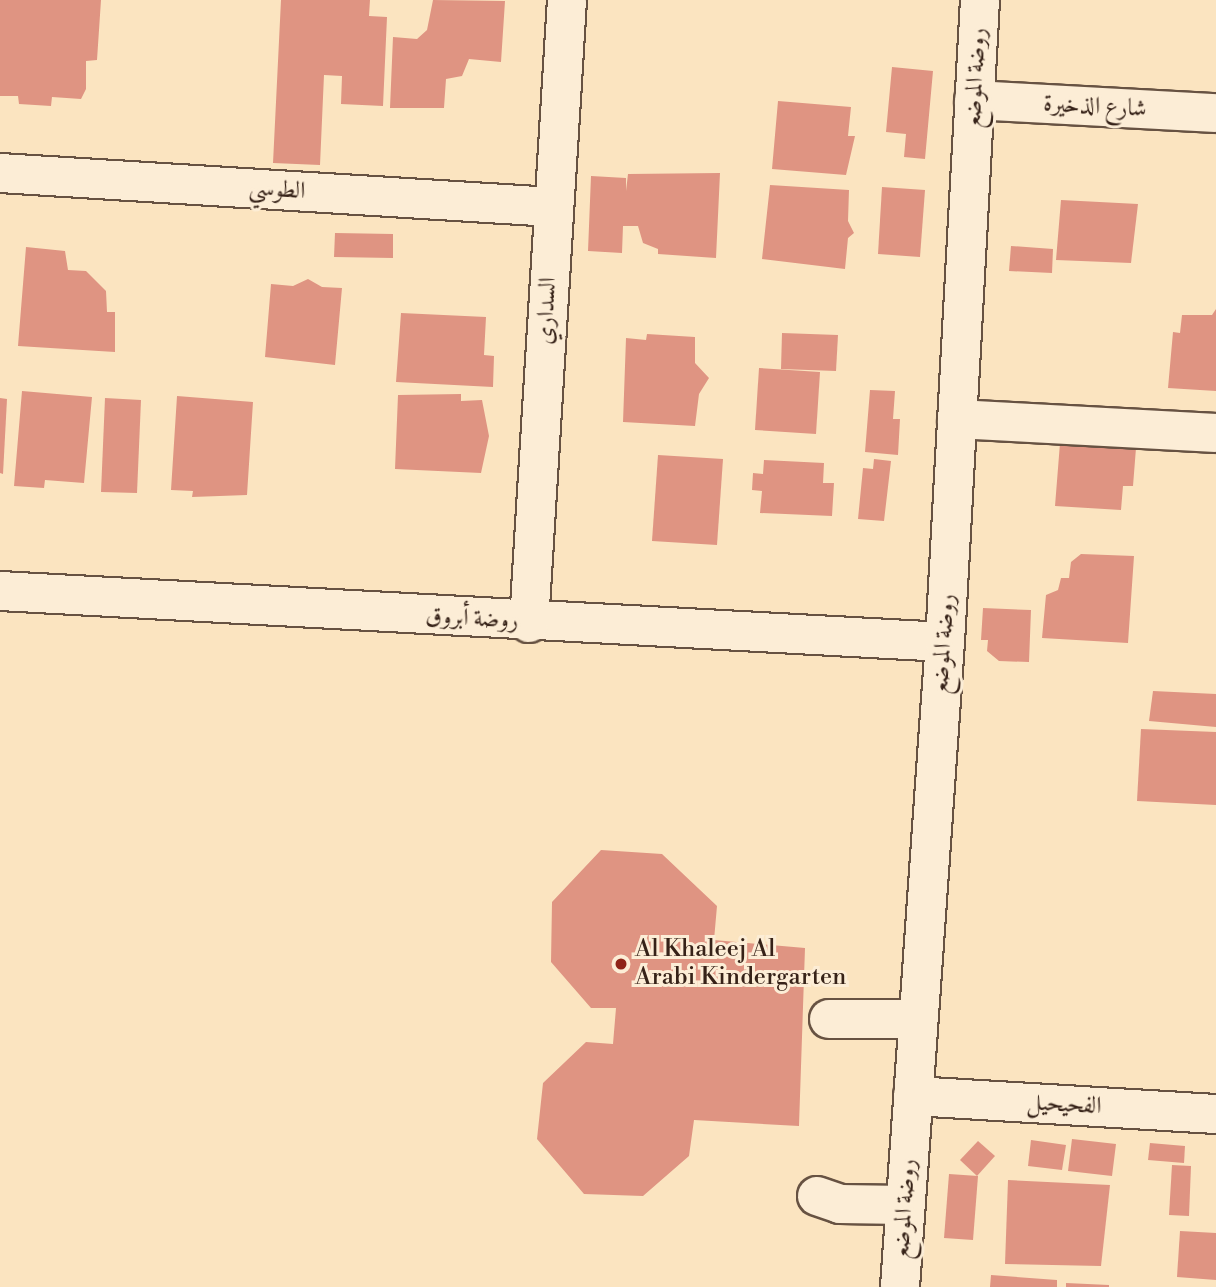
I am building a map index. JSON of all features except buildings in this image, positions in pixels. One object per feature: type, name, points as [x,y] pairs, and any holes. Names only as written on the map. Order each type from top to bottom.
[{"type":"street","name":"السداري","points":[[529,623],[567,0]]},
{"type":"street","name":"روضة الموضع","points":[[900,1287],[945,642],[980,0]]},
{"type":"street","name":"شارع الذخيرة","points":[[974,100],[1216,113]]},
{"type":"street","name":"الطوسي","points":[[0,173],[553,207]]},
{"type":"street","points":[[957,419],[1216,433]]},
{"type":"street","name":"روضة أبروق","points":[[0,591],[529,623],[945,642]]},
{"type":"street","points":[[829,1019],[918,1019]]},
{"type":"street","name":"الفحيحيل","points":[[913,1097],[1216,1114]]},
{"type":"street","points":[[817,1196],[840,1204],[905,1205]]},
{"type":"place","name":"Al Khaleej Al Arabi Kindergarten","points":[[621,964]]}]
